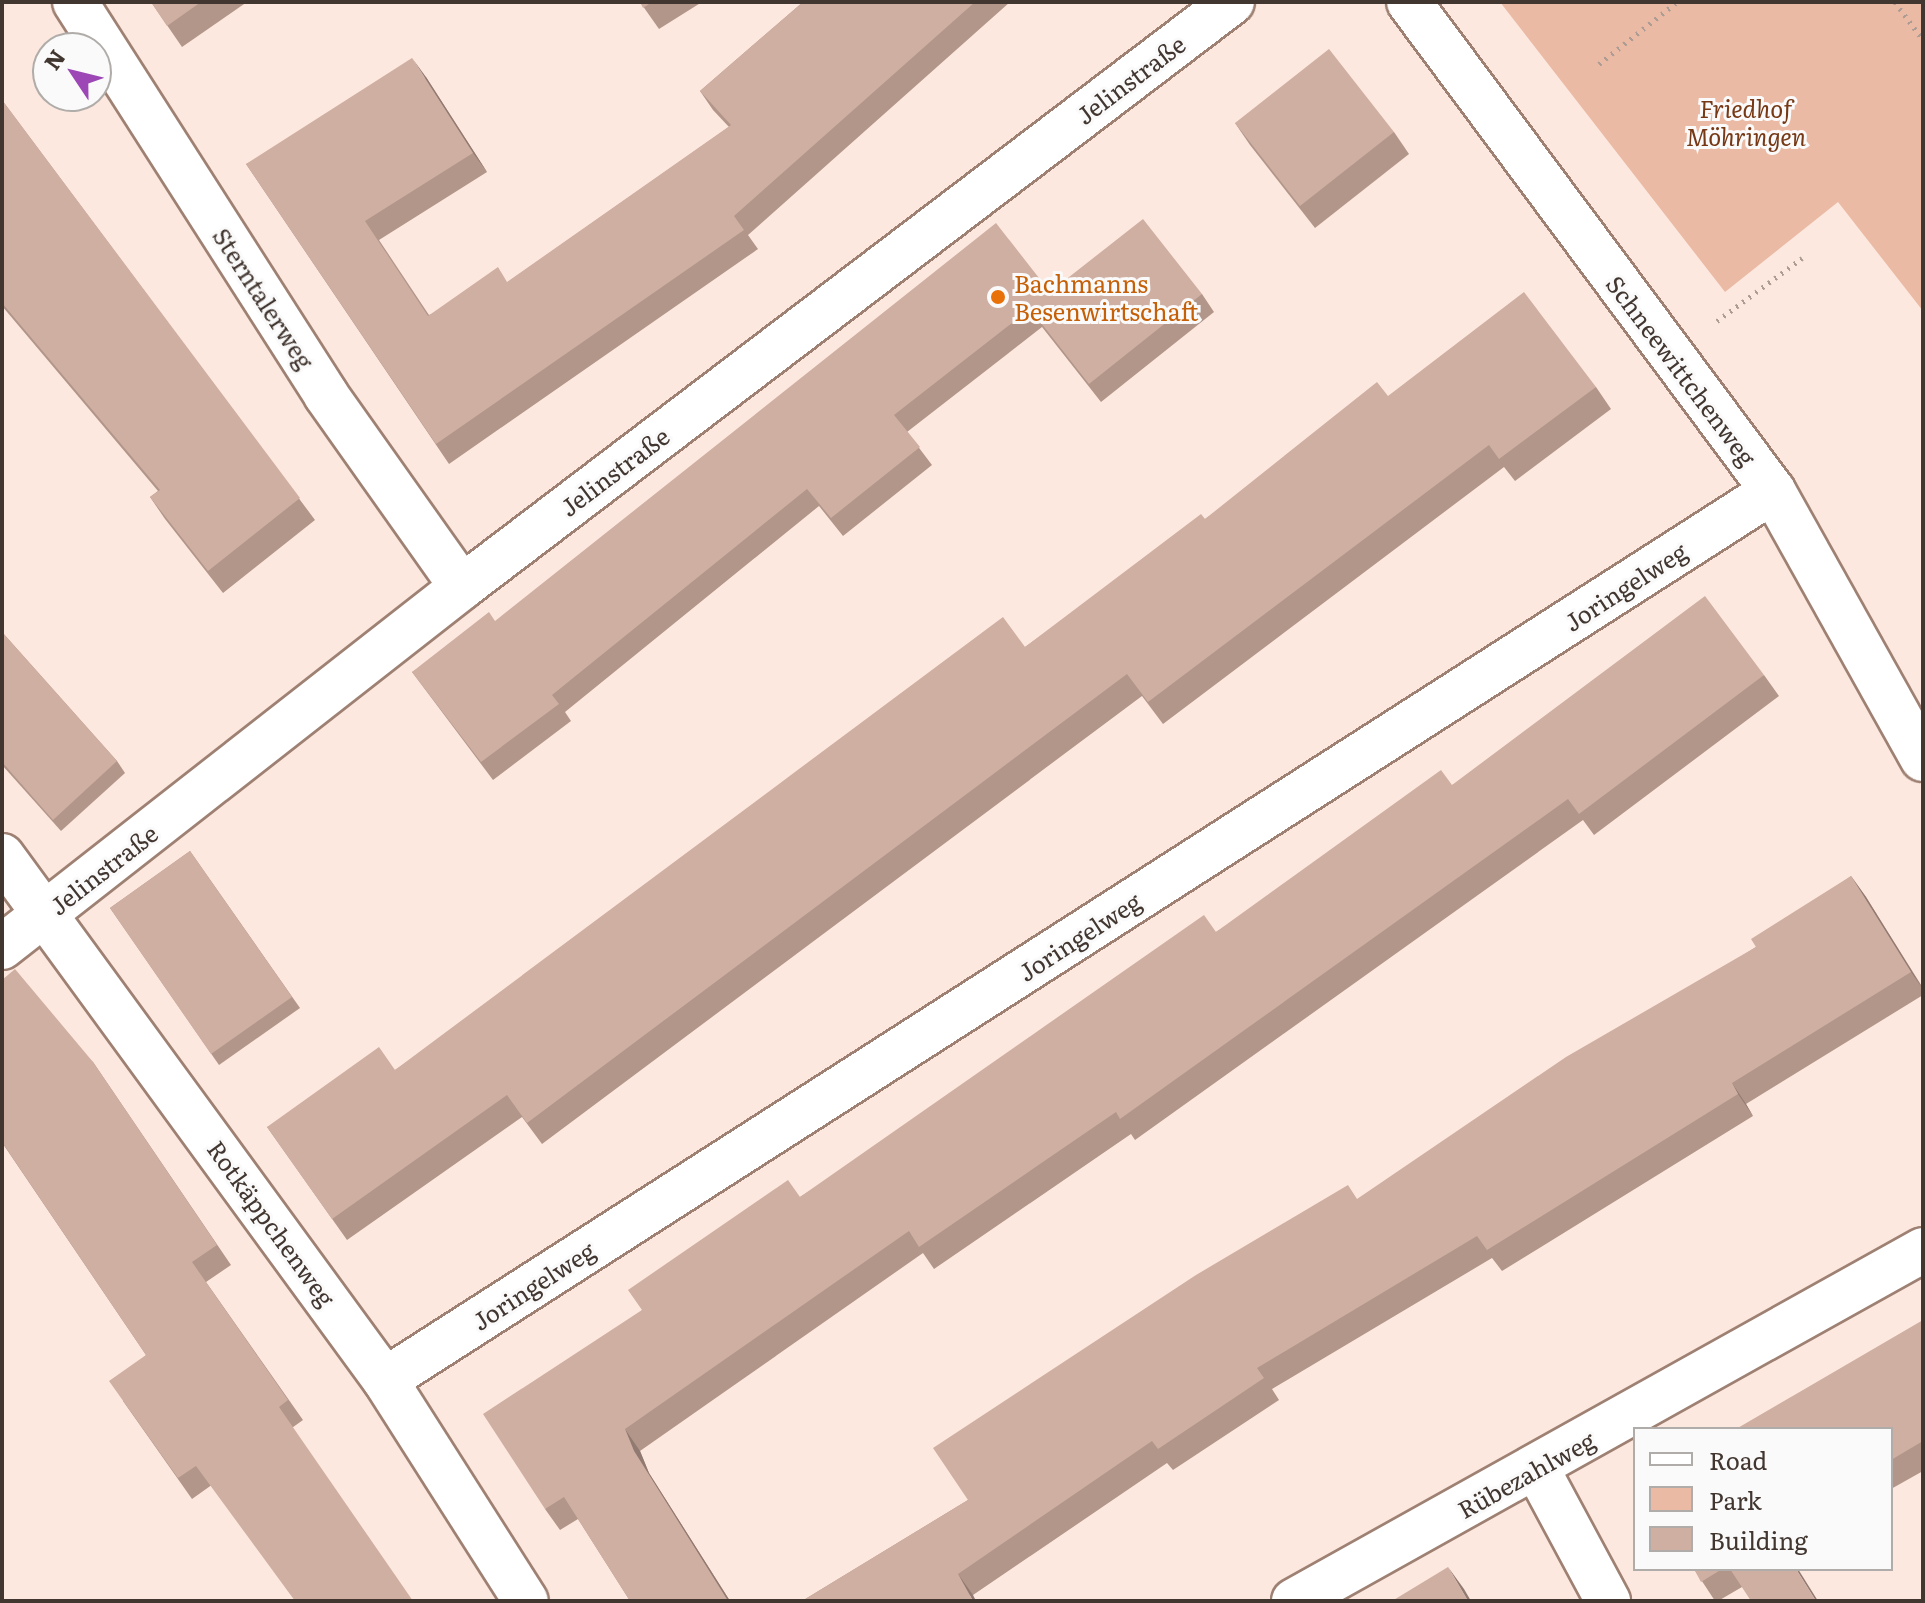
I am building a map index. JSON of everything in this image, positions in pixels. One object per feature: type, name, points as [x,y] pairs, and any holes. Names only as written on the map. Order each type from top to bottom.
[{"type":"street","name":"Sterntalerweg","points":[[75,2],[326,395],[462,587]]},
{"type":"street","name":"Jelinstraße","points":[[2,947],[462,587],[1232,2]]},
{"type":"street","name":"Schneewittchenweg","points":[[1409,2],[1773,491],[1923,759]]},
{"type":"street","name":"Joringelweg","points":[[385,1380],[1773,491]]},
{"type":"street","name":"Rotkäppchenweg","points":[[2,856],[48,913],[385,1380],[526,1601]]},
{"type":"street","name":"Rübezahlweg","points":[[1294,1601],[1537,1469],[1923,1250]]},
{"type":"street","points":[[1537,1469],[1608,1601]]},
{"type":"path","points":[[1599,64],[1677,2]]},
{"type":"path","points":[[1895,2],[1923,40]]},
{"type":"path","points":[[1671,356],[1802,258]]},
{"type":"green space","name":"Friedhof Möhringen","points":[[1500,2],[1923,2],[1923,311],[1838,202],[1725,292]]},
{"type":"building","points":[[151,2],[201,2],[167,26]]},
{"type":"building","points":[[803,2],[975,2],[734,216],[744,230],[436,444],[246,164],[412,58],[473,153],[365,221],[428,316],[498,267],[507,282],[731,125],[700,91]]},
{"type":"building","points":[[1329,49],[1394,132],[1300,206],[1235,123]]},
{"type":"building","points":[[2,100],[300,498],[208,571],[150,497],[160,490],[2,303]]},
{"type":"building","points":[[1143,219],[1202,294],[1089,384],[1030,309],[894,415],[920,447],[831,518],[807,489],[552,695],[559,704],[481,762],[412,672],[489,612],[495,621],[996,223],[1050,292]]},
{"type":"building","points":[[1524,292],[1596,387],[1499,459],[1489,445],[1148,702],[1127,674],[527,1123],[507,1095],[332,1219],[267,1127],[379,1047],[395,1070],[1003,617],[1025,647],[1201,514],[1205,519],[1377,382],[1388,396]]},
{"type":"building","points":[[1705,596],[1764,675],[1579,814],[1568,799],[1120,1119],[1116,1112],[919,1247],[909,1231],[625,1429],[634,1451],[728,1601],[630,1601],[564,1497],[545,1509],[483,1414],[642,1310],[628,1290],[788,1180],[800,1197],[1204,915],[1216,932],[1441,770],[1452,785]]},
{"type":"building","points":[[2,632],[117,761],[53,820],[2,762]]},
{"type":"building","points":[[190,851],[292,997],[211,1054],[110,908]]},
{"type":"building","points":[[1851,876],[1911,972],[1732,1083],[1738,1094],[1487,1250],[1477,1236],[1257,1368],[1264,1378],[1158,1449],[1152,1441],[958,1574],[973,1601],[802,1601],[968,1500],[933,1448],[1196,1275],[1348,1185],[1357,1199],[1566,1057],[1756,947],[1751,939]]},
{"type":"building","points":[[15,969],[93,1062],[217,1245],[192,1262],[288,1400],[279,1407],[413,1601],[295,1601],[196,1466],[178,1478],[109,1381],[146,1355],[2,1142],[2,980]]},
{"type":"building","points":[[1923,1320],[1923,1441],[1893,1459],[1893,1427],[1739,1427]]},
{"type":"building","points":[[1448,1567],[1468,1601],[1392,1601]]},
{"type":"building","points":[[1695,1571],[1719,1571],[1701,1582]]},
{"type":"building","points":[[1731,1571],[1797,1571],[1816,1601],[1751,1601]]},
{"type":"place","name":"Bachmanns Besenwirtschaft","points":[[998,297]]}]
